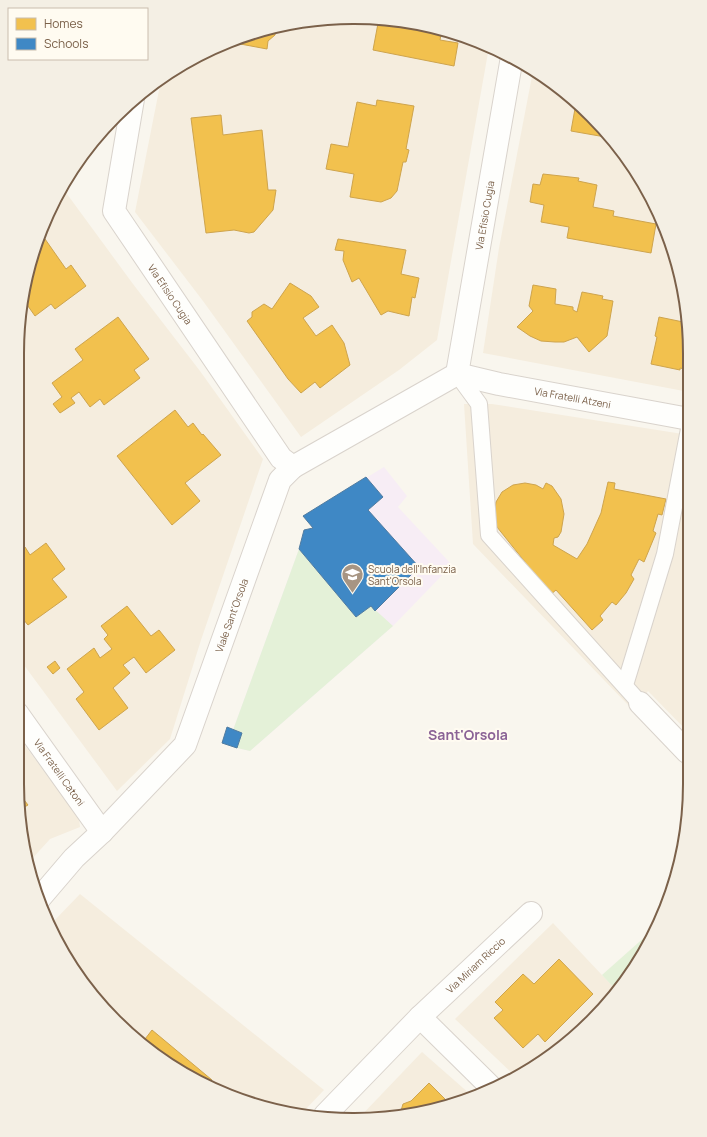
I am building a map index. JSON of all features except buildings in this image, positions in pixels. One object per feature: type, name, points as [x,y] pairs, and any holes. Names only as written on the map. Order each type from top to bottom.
[{"type":"street","name":"Via Efisio Cugia","points":[[457,374],[511,64]]},
{"type":"street","name":"Via Efisio Cugia","points":[[131,111],[114,211],[281,458],[293,467]]},
{"type":"street","name":"Via Fratelli Atzeni","points":[[457,374],[499,384],[683,418]]},
{"type":"street","name":"Viale Sant'Orsola","points":[[43,894],[74,858],[102,832],[185,745],[280,480],[293,467],[457,374]]},
{"type":"street","points":[[640,703],[683,747]]},
{"type":"street","name":"Via Fratelli Catoni","points":[[24,723],[102,832]]},
{"type":"street","name":"Via Miriam Riccio","points":[[328,1112],[420,1017],[531,913]]},
{"type":"street","points":[[420,1017],[488,1084]]},
{"type":"lane","points":[[457,374],[479,404],[489,535],[640,703]]},
{"type":"lane","points":[[625,685],[665,554],[683,460]]},
{"type":"shaded area","points":[[354,24],[418,30],[459,41],[488,53],[437,340],[399,370],[301,437],[203,301],[135,212],[160,87],[189,68],[227,49],[248,41],[289,30]]},
{"type":"shaded area","points":[[532,77],[571,106],[601,136],[627,170],[649,208],[666,248],[677,289],[682,332],[683,391],[483,353],[499,248]]},
{"type":"shaded area","points":[[68,189],[67,194],[133,284],[200,371],[263,459],[201,640],[170,739],[117,791],[24,665],[24,354],[27,310],[30,289],[41,248],[49,227]]},
{"type":"shaded area","points":[[464,404],[492,404],[683,434],[683,727],[648,691],[640,703],[629,706],[473,544]]},
{"type":"shaded area","name":"Scuola dell'Infanzia Sant'Orsola","points":[[384,467],[407,496],[398,507],[452,565],[393,626],[250,751],[237,748],[242,733],[233,730],[299,549],[304,530],[313,528],[303,516]]},
{"type":"shaded area","points":[[24,744],[79,818],[80,827],[50,839],[32,858],[25,805]]},
{"type":"shaded area","points":[[80,894],[324,1090],[306,1109],[289,1107],[248,1096],[227,1088],[189,1069],[153,1045],[136,1031],[106,1001],[80,967],[54,921]]},
{"type":"shaded area","points":[[553,923],[613,987],[601,1001],[571,1031],[537,1057],[511,1072],[455,1019]]},
{"type":"shaded area","points":[[422,1052],[468,1093],[418,1107],[364,1113]]},
{"type":"green space","points":[[299,549],[356,617],[371,606],[393,626],[250,751],[237,748],[242,733],[233,730]]},
{"type":"green space","points":[[645,937],[627,967],[613,987],[602,975]]},
{"type":"place","name":"Scuola dell'Infanzia Sant'Orsola","points":[[352,594]]},
{"type":"district","name":"Sant'Orsola","points":[[468,735]]}]
